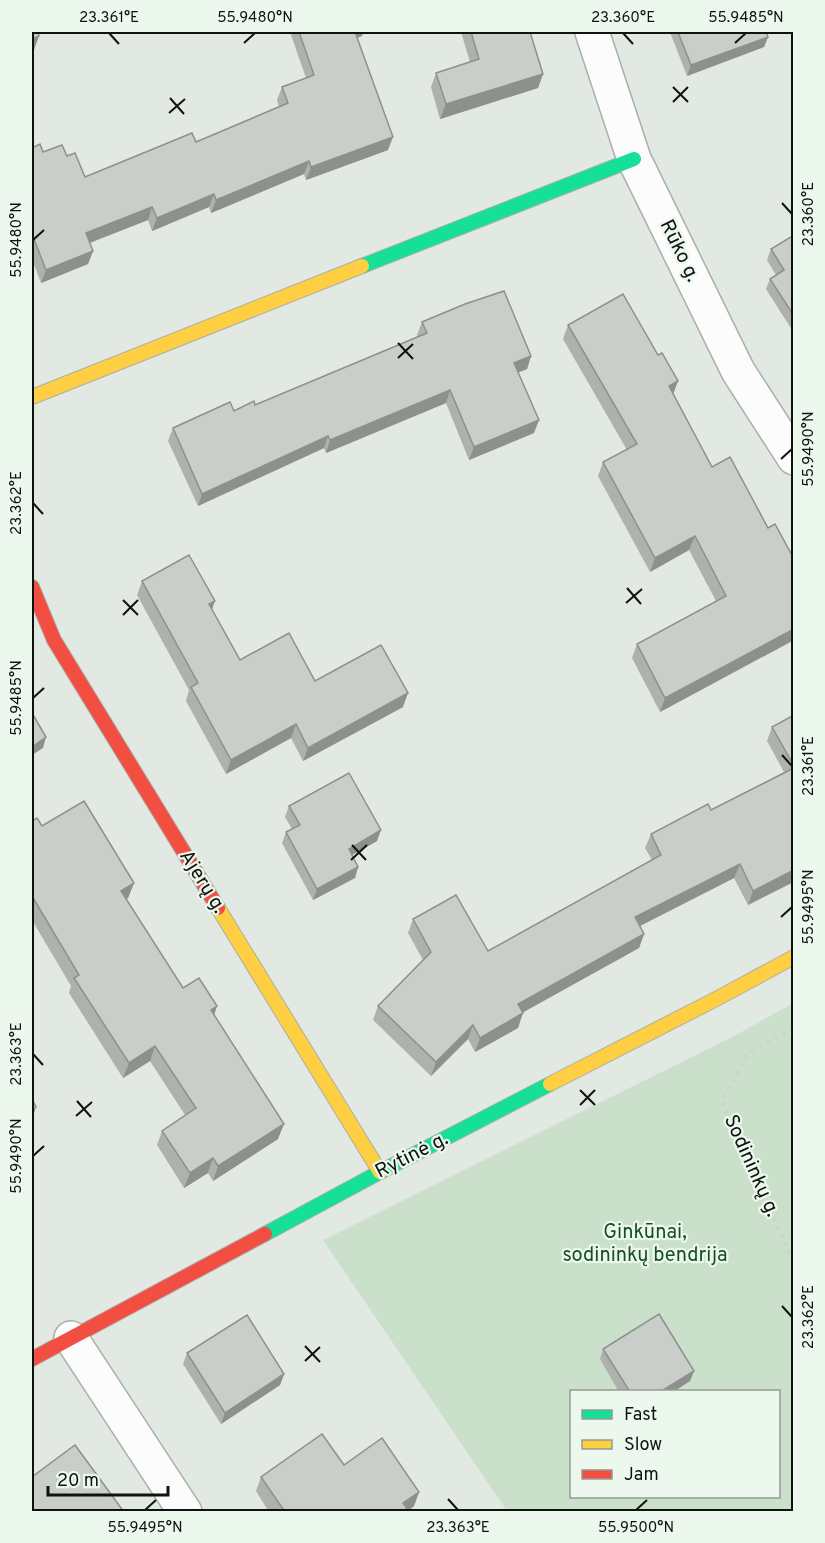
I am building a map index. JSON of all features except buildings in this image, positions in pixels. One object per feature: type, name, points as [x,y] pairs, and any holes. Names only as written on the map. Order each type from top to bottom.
[{"type":"street","name":"Rūko g.","points":[[592,32],[634,159],[738,371],[794,458]]},
{"type":"street","points":[[32,397],[634,159]]},
{"type":"street","name":"Ajerų g.","points":[[32,587],[54,640],[380,1173]]},
{"type":"street","name":"Rytinė g.","points":[[32,1359],[380,1173],[794,957]]},
{"type":"street","points":[[71,1338],[185,1512]]},
{"type":"path","name":"Sodininkų g.","points":[[794,1028],[748,1053],[722,1101],[794,1263]]},
{"type":"green space","name":"Ginkūnai, sodininkų bendrija","points":[[793,1003],[793,1511],[507,1511],[323,1240],[738,1034]]},
{"type":"traffic: fast","points":[[362,266],[634,159]]},
{"type":"traffic: fast","points":[[265,1234],[550,1084]]},
{"type":"traffic: slow","points":[[32,397],[362,266]]},
{"type":"traffic: slow","points":[[218,908],[380,1172]]},
{"type":"traffic: slow","points":[[550,1084],[794,957]]},
{"type":"traffic: jam","points":[[32,587],[54,640],[218,908]]},
{"type":"traffic: jam","points":[[32,1359],[265,1234]]}]
